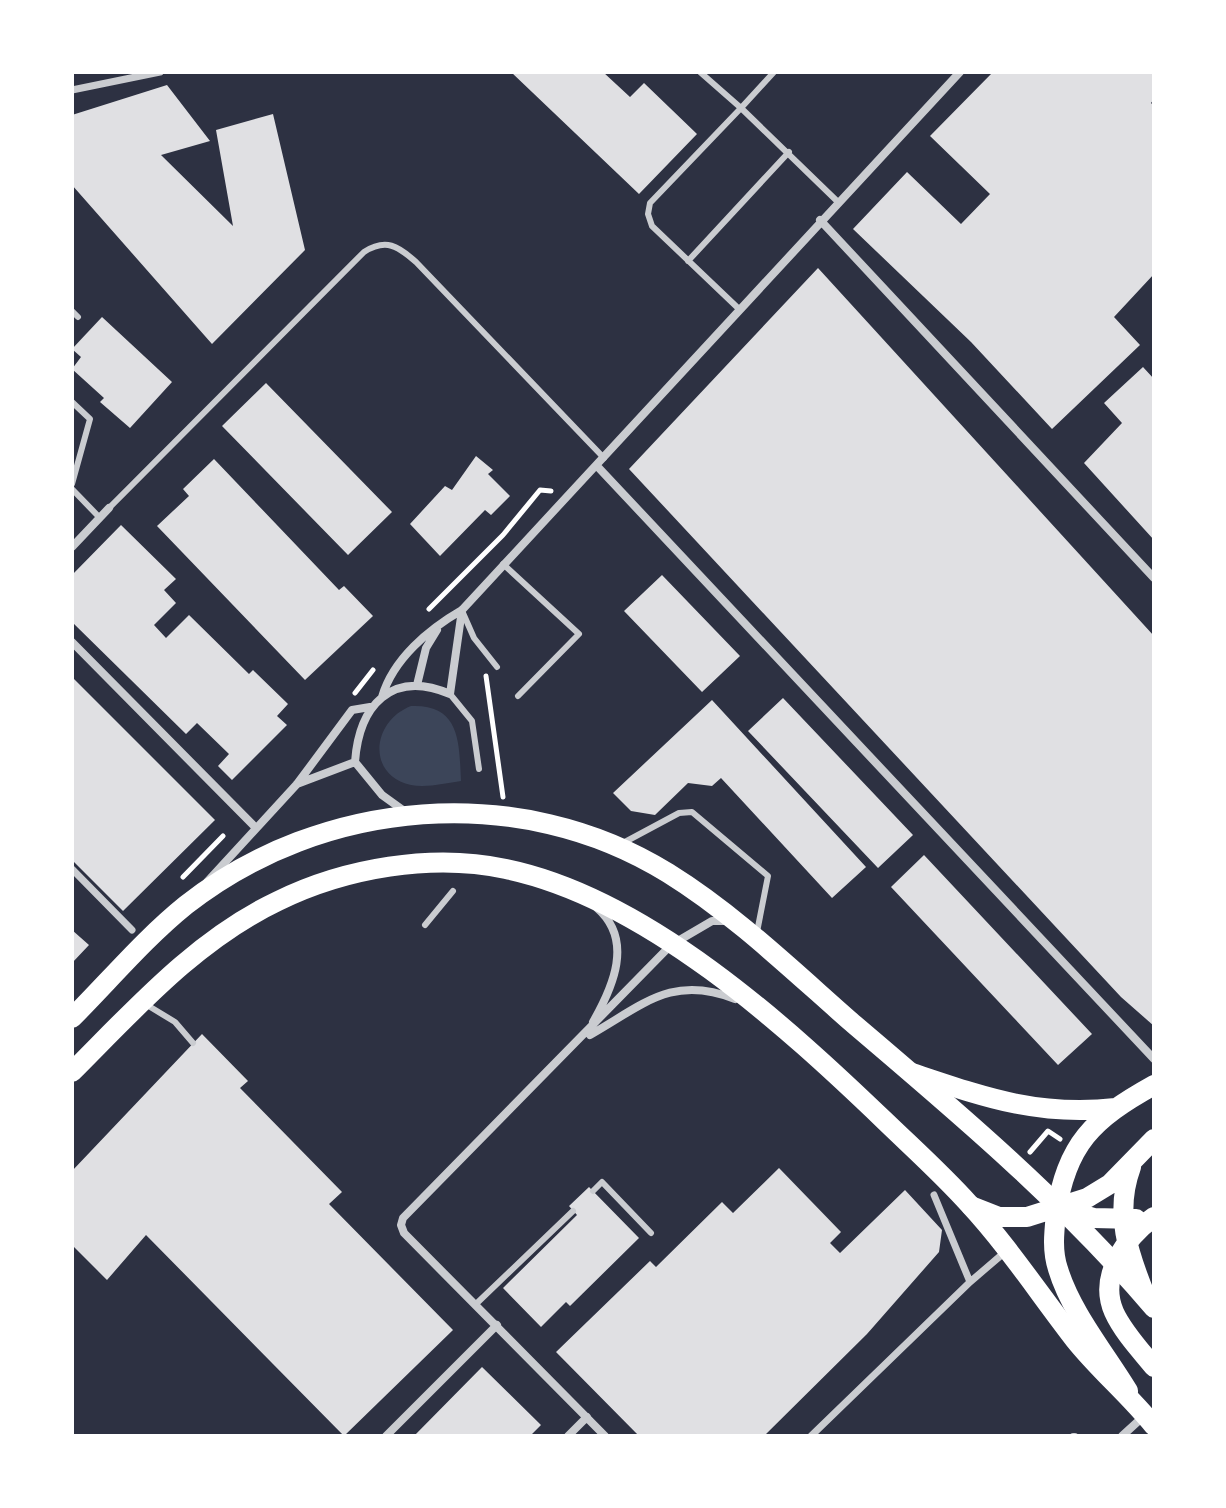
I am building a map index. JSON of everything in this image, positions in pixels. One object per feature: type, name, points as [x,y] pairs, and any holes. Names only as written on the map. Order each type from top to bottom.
[{"type":"main road","points":[[72,1018],[186,905],[256,862],[327,831],[408,814],[504,815],[553,826],[617,847],[666,872],[734,921],[912,1073],[1057,1207],[1116,1265],[1151,1305]]},
{"type":"main road","points":[[72,1072],[142,1002],[215,938],[278,901],[353,873],[428,863],[503,868],[578,891],[671,945],[762,1010],[829,1067],[971,1206],[1078,1344],[1145,1415]]},
{"type":"main road","points":[[912,1073],[994,1100],[1040,1110],[1084,1112],[1116,1108]]},
{"type":"main road","points":[[1145,1415],[1061,1278],[1053,1239],[1061,1178],[1074,1149],[1116,1108],[1154,1085]]},
{"type":"main road","points":[[971,1206],[999,1217],[1027,1217],[1057,1207],[1098,1191],[1154,1139]]},
{"type":"main road","points":[[1134,1159],[1122,1192],[1124,1230],[1131,1261],[1151,1305]]},
{"type":"main road","points":[[1057,1207],[1124,1230],[1154,1217]]},
{"type":"main road","points":[[1124,1230],[1108,1290],[1114,1312],[1154,1367]]},
{"type":"street","points":[[72,90],[160,72]]},
{"type":"street","points":[[382,697],[388,677],[442,621],[462,610],[960,72]]},
{"type":"street","points":[[820,220],[1154,578]]},
{"type":"street","points":[[597,466],[1154,1059]]},
{"type":"street","points":[[72,547],[109,508]]},
{"type":"street","points":[[408,814],[382,795],[355,762],[357,737],[370,707],[382,697],[417,685],[450,694],[462,610]]},
{"type":"street","points":[[417,685],[426,648],[442,621]]},
{"type":"street","points":[[72,642],[256,828]]},
{"type":"street","points":[[186,905],[297,784],[352,710],[370,707]]},
{"type":"street","points":[[297,784],[355,762]]},
{"type":"street","points":[[72,869],[132,930]]},
{"type":"street","points":[[578,891],[602,912],[615,935],[618,955],[606,999],[583,1039]]},
{"type":"street","points":[[605,1436],[404,1233],[401,1225],[403,1218],[583,1039],[671,945],[712,921],[734,921]]},
{"type":"street","points":[[583,1039],[667,991],[687,988],[720,993],[762,1010]]},
{"type":"street","points":[[934,1195],[970,1282]]},
{"type":"street","points":[[811,1436],[1007,1250]]},
{"type":"street","points":[[386,1436],[497,1325]]},
{"type":"street","points":[[1122,1436],[1145,1415]]},
{"type":"street","points":[[568,1436],[587,1417]]},
{"type":"lane","points":[[700,72],[789,152],[838,202]]},
{"type":"lane","points":[[739,309],[652,226],[648,214],[650,203],[774,72]]},
{"type":"lane","points":[[688,261],[789,152]]},
{"type":"lane","points":[[109,508],[254,360],[364,252],[377,244],[390,243],[416,262],[604,458]]},
{"type":"lane","points":[[72,402],[90,419],[72,486],[100,518]]},
{"type":"lane","points":[[503,564],[579,634],[518,696]]},
{"type":"lane","points":[[462,610],[497,667]]},
{"type":"lane","points":[[450,694],[472,721],[479,769]]},
{"type":"lane","points":[[617,847],[679,813],[692,812],[768,876],[755,939]]},
{"type":"lane","points":[[425,925],[453,891]]},
{"type":"lane","points":[[142,1002],[175,1022],[193,1043]]},
{"type":"lane","points":[[593,1191],[602,1182],[651,1233]]},
{"type":"lane","points":[[476,1304],[573,1211]]},
{"type":"path","points":[[482,647],[502,770]]},
{"type":"shaded area","points":[[411,706],[440,712],[454,728],[461,781],[430,786],[411,785],[387,771],[381,760],[382,735],[398,713]]},
{"type":"building","points":[[511,72],[603,72],[630,97],[644,83],[697,134],[639,194]]},
{"type":"building","points":[[993,72],[1154,72],[1154,99],[1151,103],[1154,106],[1154,274],[1114,317],[1140,345],[1052,429],[971,342],[853,229],[907,172],[961,224],[990,194],[930,136]]},
{"type":"building","points":[[167,85],[210,141],[161,155],[233,226],[216,130],[273,114],[305,250],[212,344],[72,185],[72,115]]},
{"type":"building","points":[[818,268],[1154,636],[1154,1026],[1121,997],[629,469]]},
{"type":"building","points":[[102,317],[172,382],[130,428],[100,402],[104,398],[72,369],[81,357],[72,349]]},
{"type":"building","points":[[1143,367],[1154,379],[1154,540],[1084,463],[1122,423],[1104,403]]},
{"type":"building","points":[[266,383],[392,512],[348,555],[222,426]]},
{"type":"building","points":[[476,456],[493,470],[488,474],[510,496],[491,515],[485,510],[440,556],[410,524],[445,486],[452,490]]},
{"type":"building","points":[[214,459],[339,590],[344,586],[373,616],[305,680],[157,526],[189,496],[183,489]]},
{"type":"building","points":[[121,525],[176,579],[164,590],[176,603],[154,625],[166,638],[189,615],[249,674],[253,670],[288,704],[277,716],[287,725],[232,780],[218,766],[229,754],[197,723],[186,734],[72,622],[72,575]]},
{"type":"building","points":[[662,575],[740,656],[702,692],[624,611]]},
{"type":"building","points":[[72,677],[215,820],[123,911],[72,860]]},
{"type":"building","points":[[783,698],[913,835],[878,868],[748,731]]},
{"type":"building","points":[[712,700],[866,867],[832,898],[721,778],[712,786],[688,783],[655,815],[631,811],[613,793]]},
{"type":"building","points":[[924,855],[1092,1034],[1058,1065],[891,887]]},
{"type":"building","points":[[72,930],[89,945],[72,963]]},
{"type":"building","points":[[202,1034],[248,1081],[240,1088],[342,1192],[329,1204],[453,1330],[344,1436],[146,1235],[107,1280],[72,1245],[72,1171]]},
{"type":"building","points":[[779,1168],[841,1232],[830,1243],[840,1253],[905,1190],[942,1230],[939,1252],[867,1334],[764,1436],[639,1436],[556,1352],[650,1261],[656,1267],[722,1202],[733,1213]]},
{"type":"building","points":[[589,1187],[639,1238],[570,1306],[566,1302],[541,1327],[503,1288],[577,1215],[569,1206]]},
{"type":"building","points":[[482,1367],[541,1425],[530,1436],[414,1436]]}]
